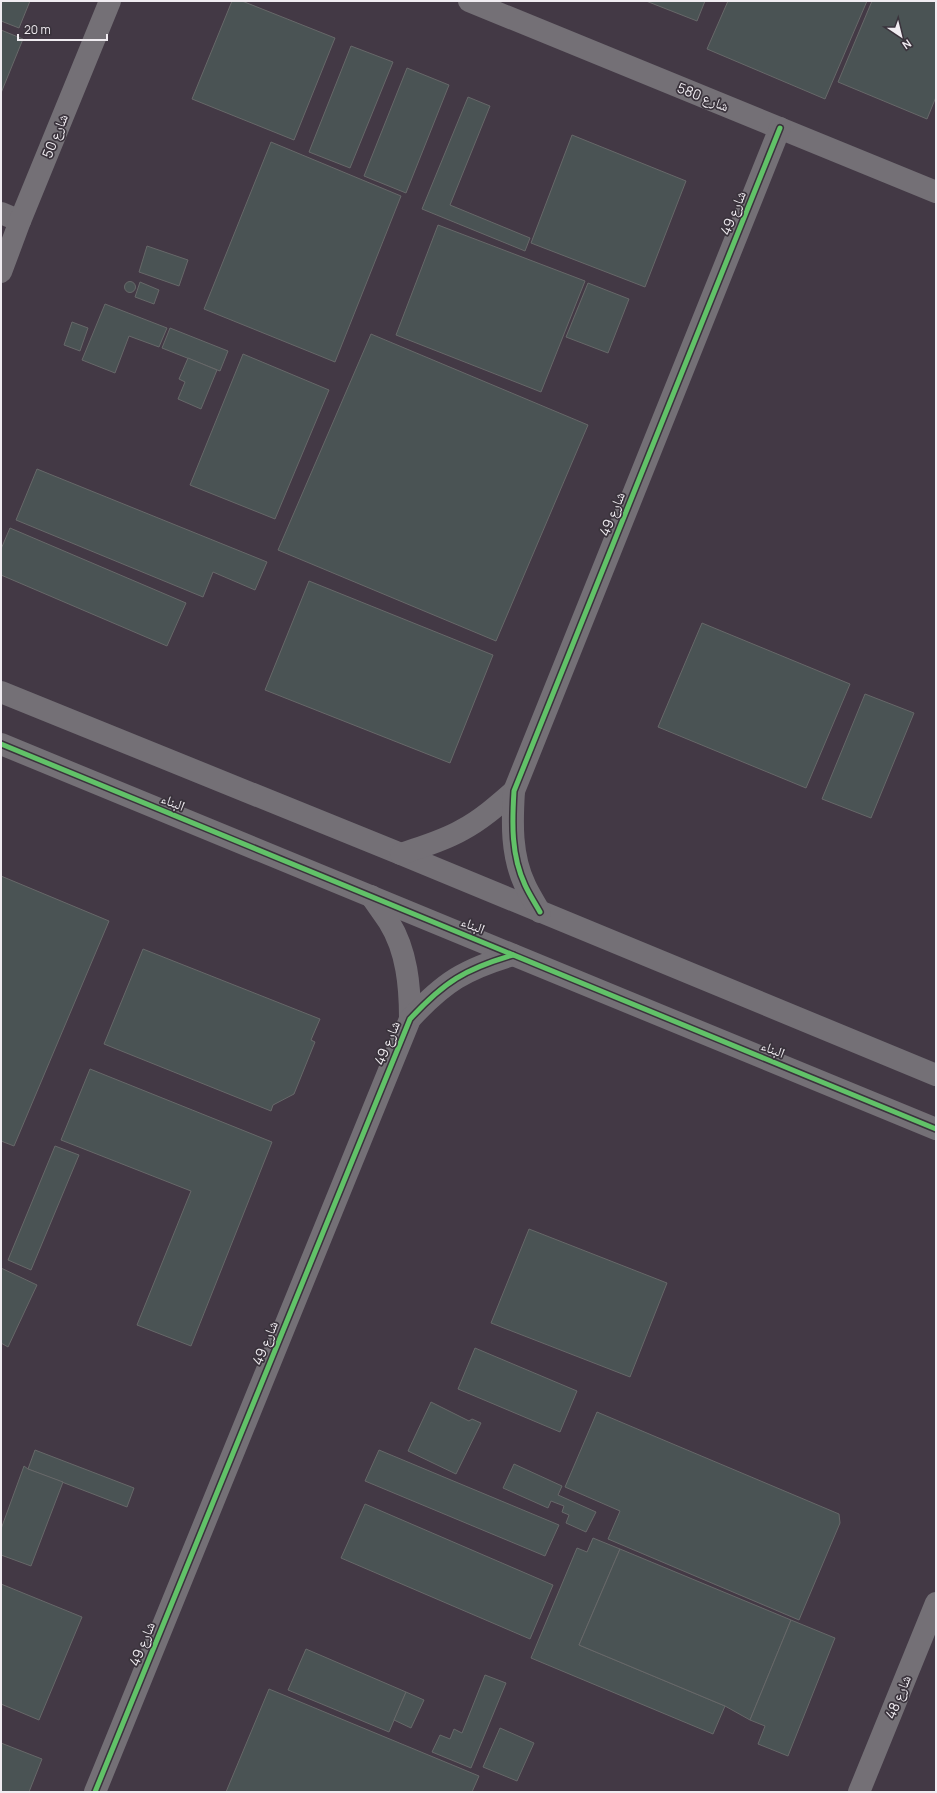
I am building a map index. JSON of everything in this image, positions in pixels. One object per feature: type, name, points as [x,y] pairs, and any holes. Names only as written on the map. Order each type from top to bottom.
[{"type":"street","name":"شارع 50","points":[[1,272],[11,217],[110,1]]},
{"type":"street","name":"شارع 580","points":[[469,1],[936,192]]},
{"type":"street","name":"شارع 49","points":[[540,912],[525,884],[515,854],[512,823],[514,791],[780,128]]},
{"type":"street","points":[[1,692],[401,854],[936,1075]]},
{"type":"street","name":"البناء","points":[[1,744],[936,1129]]},
{"type":"street","name":"شارع 49","points":[[401,854],[432,844],[462,830],[489,812],[514,791]]},
{"type":"street","name":"شارع 49","points":[[371,896],[390,923],[403,953],[410,986],[410,1019]]},
{"type":"street","name":"شارع 49","points":[[95,1792],[410,1019],[431,996],[456,978],[483,964],[513,955]]},
{"type":"street","name":"شارع 48","points":[[859,1792],[936,1603]]},
{"type":"shaded area","points":[[1,1],[936,1],[936,1792],[1,1792]]},
{"type":"building","points":[[1,1],[30,1],[19,28],[1,21]]},
{"type":"building","points":[[232,1],[242,1],[335,38],[294,140],[192,99]]},
{"type":"building","points":[[646,1],[705,1],[697,21]]},
{"type":"building","points":[[728,1],[867,1],[825,99],[707,49]]},
{"type":"building","points":[[872,1],[936,1],[936,97],[927,119],[838,82]]},
{"type":"building","points":[[1,30],[23,39],[1,93]]},
{"type":"building","points":[[351,46],[393,62],[350,168],[309,152]]},
{"type":"building","points":[[407,68],[449,85],[406,193],[364,176]]},
{"type":"building","points":[[468,97],[490,106],[450,205],[530,238],[525,251],[422,209]]},
{"type":"building","points":[[572,135],[686,181],[645,287],[531,243]]},
{"type":"building","points":[[271,142],[401,196],[335,362],[204,309]]},
{"type":"building","points":[[438,225],[585,281],[541,392],[396,335]]},
{"type":"building","points":[[147,246],[188,260],[179,286],[139,272]]},
{"type":"building","points":[[130,281],[134,283],[136,287],[134,291],[130,293],[126,291],[124,287],[126,283]]},
{"type":"building","points":[[140,282],[159,290],[154,304],[135,297]]},
{"type":"building","points":[[588,283],[629,299],[608,353],[566,337]]},
{"type":"building","points":[[105,304],[167,328],[159,347],[129,336],[115,373],[82,360]]},
{"type":"building","points":[[72,322],[88,328],[80,351],[64,345]]},
{"type":"building","points":[[170,328],[228,351],[220,371],[162,348]]},
{"type":"building","points":[[371,334],[588,425],[496,641],[278,550]]},
{"type":"building","points":[[243,354],[329,390],[275,519],[190,485]]},
{"type":"building","points":[[188,358],[217,370],[201,409],[178,399],[185,382],[179,379]]},
{"type":"building","points":[[37,469],[267,562],[255,590],[213,572],[203,597],[16,520]]},
{"type":"building","points":[[10,528],[186,603],[167,646],[1,575],[1,549]]},
{"type":"building","points":[[309,581],[493,655],[450,763],[265,690]]},
{"type":"building","points":[[702,623],[850,684],[806,788],[658,727]]},
{"type":"building","points":[[865,694],[914,713],[871,818],[822,799]]},
{"type":"building","points":[[1,876],[109,921],[14,1146],[1,1141]]},
{"type":"building","points":[[143,949],[320,1019],[311,1040],[315,1042],[294,1094],[273,1105],[271,1111],[104,1044]]},
{"type":"building","points":[[90,1069],[272,1142],[191,1346],[137,1325],[191,1191],[61,1140]]},
{"type":"building","points":[[55,1146],[79,1155],[31,1270],[8,1260]]},
{"type":"building","points":[[529,1229],[667,1283],[630,1377],[491,1323]]},
{"type":"building","points":[[1,1268],[37,1285],[8,1347],[1,1343]]},
{"type":"building","points":[[475,1348],[577,1391],[560,1432],[458,1389]]},
{"type":"building","points":[[431,1402],[469,1421],[472,1419],[481,1423],[456,1474],[408,1451]]},
{"type":"building","points":[[597,1412],[839,1514],[840,1523],[799,1620],[608,1539],[620,1511],[565,1487]]},
{"type":"building","points":[[35,1450],[134,1488],[127,1507],[28,1469]]},
{"type":"building","points":[[379,1450],[559,1525],[545,1556],[365,1481]]},
{"type":"building","points":[[514,1464],[562,1486],[558,1495],[596,1512],[586,1532],[566,1523],[569,1515],[562,1512],[564,1506],[551,1501],[548,1508],[503,1488]]},
{"type":"building","points":[[24,1466],[28,1469],[63,1482],[31,1566],[1,1555],[1,1529]]},
{"type":"building","points":[[365,1504],[553,1585],[530,1639],[341,1558]]},
{"type":"building","points":[[593,1538],[620,1549],[579,1645],[725,1706],[713,1734],[531,1658],[577,1548],[587,1552]]},
{"type":"building","points":[[620,1549],[791,1620],[750,1720],[725,1706],[579,1645]]},
{"type":"building","points":[[1,1584],[82,1617],[39,1720],[1,1704]]},
{"type":"building","points":[[791,1620],[835,1638],[788,1756],[758,1744],[765,1726],[750,1720]]},
{"type":"building","points":[[306,1649],[406,1692],[389,1732],[288,1690]]},
{"type":"building","points":[[485,1675],[506,1683],[471,1768],[432,1752],[440,1735],[450,1739],[454,1729],[462,1733]]},
{"type":"building","points":[[269,1689],[479,1776],[472,1792],[226,1792]]},
{"type":"building","points":[[406,1692],[424,1700],[411,1728],[394,1720]]},
{"type":"building","points":[[500,1728],[534,1743],[517,1781],[483,1767]]},
{"type":"building","points":[[1,1743],[42,1759],[29,1792],[1,1792]]},
{"type":"cycle path","points":[[540,912],[525,885],[517,862],[513,827],[514,791],[780,128]]},
{"type":"cycle path","points":[[1,744],[936,1129]]},
{"type":"cycle path","points":[[95,1792],[410,1019],[434,995],[456,978],[481,966],[513,955]]}]
